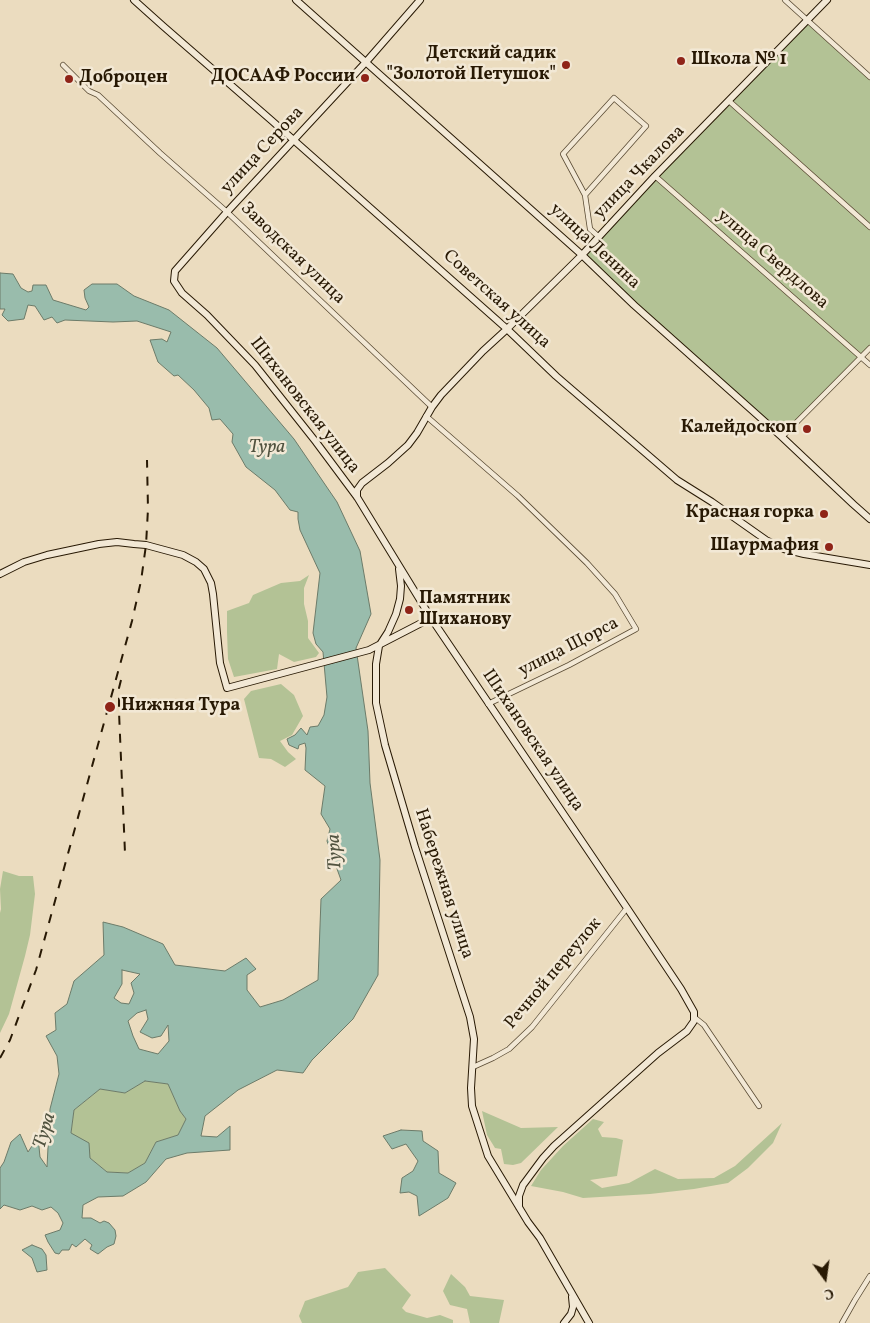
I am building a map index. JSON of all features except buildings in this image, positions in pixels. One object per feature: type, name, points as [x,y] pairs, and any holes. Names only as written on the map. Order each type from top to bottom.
[{"type":"main road","name":"Советская улица","points":[[134,0],[507,329],[556,376],[677,480],[766,540],[784,549],[870,565]]},
{"type":"main road","name":"улица Ленина","points":[[296,0],[582,255],[870,519]]},
{"type":"main road","name":"улица Серова","points":[[174,281],[176,271],[227,212],[366,62],[420,0]]},
{"type":"main road","name":"улица Чкалова","points":[[357,497],[357,490],[362,483],[402,451],[417,433],[432,406],[441,395],[483,351],[582,255],[655,176],[827,0]]},
{"type":"main road","name":"Шихановская улица","points":[[174,281],[182,293],[207,315],[255,365],[357,497],[431,618],[686,997],[694,1012],[694,1017]]},
{"type":"main road","points":[[0,574],[24,562],[47,555],[82,546],[117,542],[146,545],[183,555],[196,562],[208,576],[213,594],[220,663],[227,688],[369,650],[431,618]]},
{"type":"main road","name":"Набережная улица","points":[[398,565],[401,586],[400,599],[388,632],[378,646],[375,683],[376,703],[379,723],[412,839],[470,1017],[474,1039],[471,1088],[472,1106],[488,1156],[540,1238],[589,1323]]},
{"type":"main road","points":[[519,1207],[522,1185],[554,1146],[687,1030],[692,1024],[694,1017]]},
{"type":"main road","points":[[564,1323],[568,1320],[574,1307],[571,1291]]},
{"type":"street","points":[[785,0],[870,77]]},
{"type":"street","name":"Заводская улица","points":[[63,65],[89,91],[98,95],[160,154],[227,212],[432,406]]},
{"type":"street","points":[[585,195],[646,126],[614,98],[563,154],[585,195],[590,228],[599,237]]},
{"type":"street","points":[[729,101],[870,227]]},
{"type":"street","name":"улица Свердлова","points":[[655,176],[870,365]]},
{"type":"street","points":[[782,437],[870,348]]},
{"type":"street","name":"улица Щорса","points":[[426,416],[518,496],[587,563],[615,594],[636,629],[569,665],[488,704]]},
{"type":"street","name":"Речной переулок","points":[[472,1067],[509,1049],[532,1027],[627,908]]},
{"type":"street","points":[[694,1017],[704,1025],[759,1106]]},
{"type":"street","points":[[510,1192],[522,1185]]},
{"type":"street","points":[[842,1323],[870,1276]]},
{"type":"shaded area","points":[[808,20],[870,77],[870,348],[782,437],[582,255]]},
{"type":"shaded area","points":[[309,575],[304,588],[308,638],[319,653],[316,657],[294,662],[279,654],[277,669],[234,677],[228,659],[227,611],[249,603],[253,595],[281,583],[300,581]]},
{"type":"shaded area","points":[[281,684],[294,695],[303,716],[292,735],[280,741],[296,759],[285,767],[271,759],[259,758],[244,699],[251,691]]},
{"type":"shaded area","points":[[3,871],[19,876],[33,876],[35,894],[30,935],[25,956],[9,1014],[0,1033],[0,889]]},
{"type":"shaded area","points":[[145,1081],[168,1084],[180,1111],[186,1119],[178,1135],[156,1142],[145,1163],[128,1173],[107,1172],[90,1158],[71,1133],[74,1110],[100,1089],[125,1093]]},
{"type":"shaded area","points":[[482,1111],[521,1128],[558,1127],[521,1163],[513,1165],[504,1164],[501,1149],[495,1148],[487,1135]]},
{"type":"shaded area","points":[[593,1119],[604,1122],[598,1129],[602,1137],[623,1140],[617,1176],[590,1180],[602,1188],[629,1183],[655,1169],[678,1179],[714,1178],[735,1166],[782,1123],[773,1143],[748,1168],[728,1183],[650,1194],[583,1198],[531,1186],[541,1170],[563,1146]]},
{"type":"shaded area","points":[[385,1268],[411,1295],[402,1308],[406,1312],[427,1318],[440,1315],[453,1320],[453,1323],[302,1323],[299,1316],[305,1301],[348,1287],[358,1272]]},
{"type":"shaded area","points":[[451,1274],[465,1287],[470,1296],[504,1300],[499,1323],[470,1323],[467,1309],[450,1305],[443,1291]]},
{"type":"water","name":"Тура","points":[[0,273],[13,274],[21,288],[28,292],[32,291],[33,285],[46,285],[53,300],[86,310],[89,307],[84,290],[92,284],[117,284],[134,296],[169,310],[217,348],[294,439],[337,502],[360,551],[371,614],[356,648],[368,731],[370,783],[380,860],[378,975],[353,1019],[312,1060],[303,1073],[277,1070],[238,1090],[205,1116],[201,1136],[217,1137],[230,1126],[230,1150],[187,1153],[166,1159],[146,1182],[123,1196],[98,1197],[83,1205],[82,1218],[91,1218],[100,1223],[104,1221],[109,1223],[115,1230],[114,1244],[98,1254],[90,1249],[92,1245],[85,1239],[76,1247],[72,1244],[69,1250],[62,1250],[59,1254],[55,1253],[45,1235],[60,1230],[63,1223],[58,1213],[51,1207],[42,1210],[32,1206],[20,1210],[4,1205],[0,1209],[0,1168],[11,1142],[20,1134],[28,1152],[38,1137],[40,1157],[47,1167],[50,1109],[59,1074],[57,1056],[46,1036],[56,1030],[55,1013],[67,1004],[74,981],[104,955],[103,922],[123,927],[163,944],[175,965],[225,971],[246,958],[256,969],[247,975],[247,990],[260,1007],[283,1000],[318,980],[321,899],[341,880],[327,841],[330,829],[321,814],[325,786],[305,770],[305,743],[299,745],[298,749],[289,745],[287,739],[295,735],[301,728],[307,735],[310,727],[318,726],[324,715],[327,697],[323,652],[316,644],[313,633],[320,573],[300,530],[298,512],[290,510],[275,490],[246,467],[232,442],[233,434],[220,419],[212,420],[209,408],[194,390],[178,375],[174,376],[158,362],[150,340],[162,339],[167,342],[171,332],[137,321],[65,320],[57,323],[52,317],[44,320],[35,306],[28,305],[24,319],[8,321],[2,315],[5,309],[0,309]],"holes":[[[122,970],[140,974],[131,983],[134,993],[129,1004],[121,1003],[114,998],[122,984]],[[146,1010],[148,1019],[140,1032],[152,1038],[161,1036],[168,1025],[169,1041],[158,1054],[139,1049],[128,1021],[137,1013]],[[145,1081],[168,1084],[180,1111],[186,1119],[178,1135],[156,1142],[145,1163],[128,1173],[107,1172],[90,1158],[89,1143],[71,1133],[74,1110],[100,1089],[125,1093]]]},
{"type":"water","points":[[401,1130],[422,1131],[423,1141],[438,1151],[439,1173],[456,1183],[448,1198],[419,1216],[417,1196],[409,1192],[400,1193],[402,1178],[413,1171],[418,1161],[406,1144],[392,1149],[383,1136]]},
{"type":"water","points":[[32,1245],[42,1249],[46,1255],[47,1270],[37,1272],[32,1258],[22,1250]]},
{"type":"railway","points":[[0,1058],[10,1040],[36,970],[132,621],[141,581],[146,545],[148,509],[147,460]]},
{"type":"railway","points":[[121,680],[119,712],[125,853]]},
{"type":"place","name":"Школа № 1","points":[[681,61]]},
{"type":"place","name":"Детский садик \"Золотой Петушок\"","points":[[566,65]]},
{"type":"place","name":"ДОСААФ России","points":[[365,78]]},
{"type":"place","name":"Доброцен","points":[[69,79]]},
{"type":"place","name":"Калейдоскоп","points":[[807,429]]},
{"type":"place","name":"Красная горка","points":[[824,514]]},
{"type":"place","name":"Шаурмафия","points":[[829,547]]},
{"type":"place","name":"Памятник Шиханову","points":[[409,610]]},
{"type":"place","name":"Нижняя Тура","points":[[110,707]]}]
